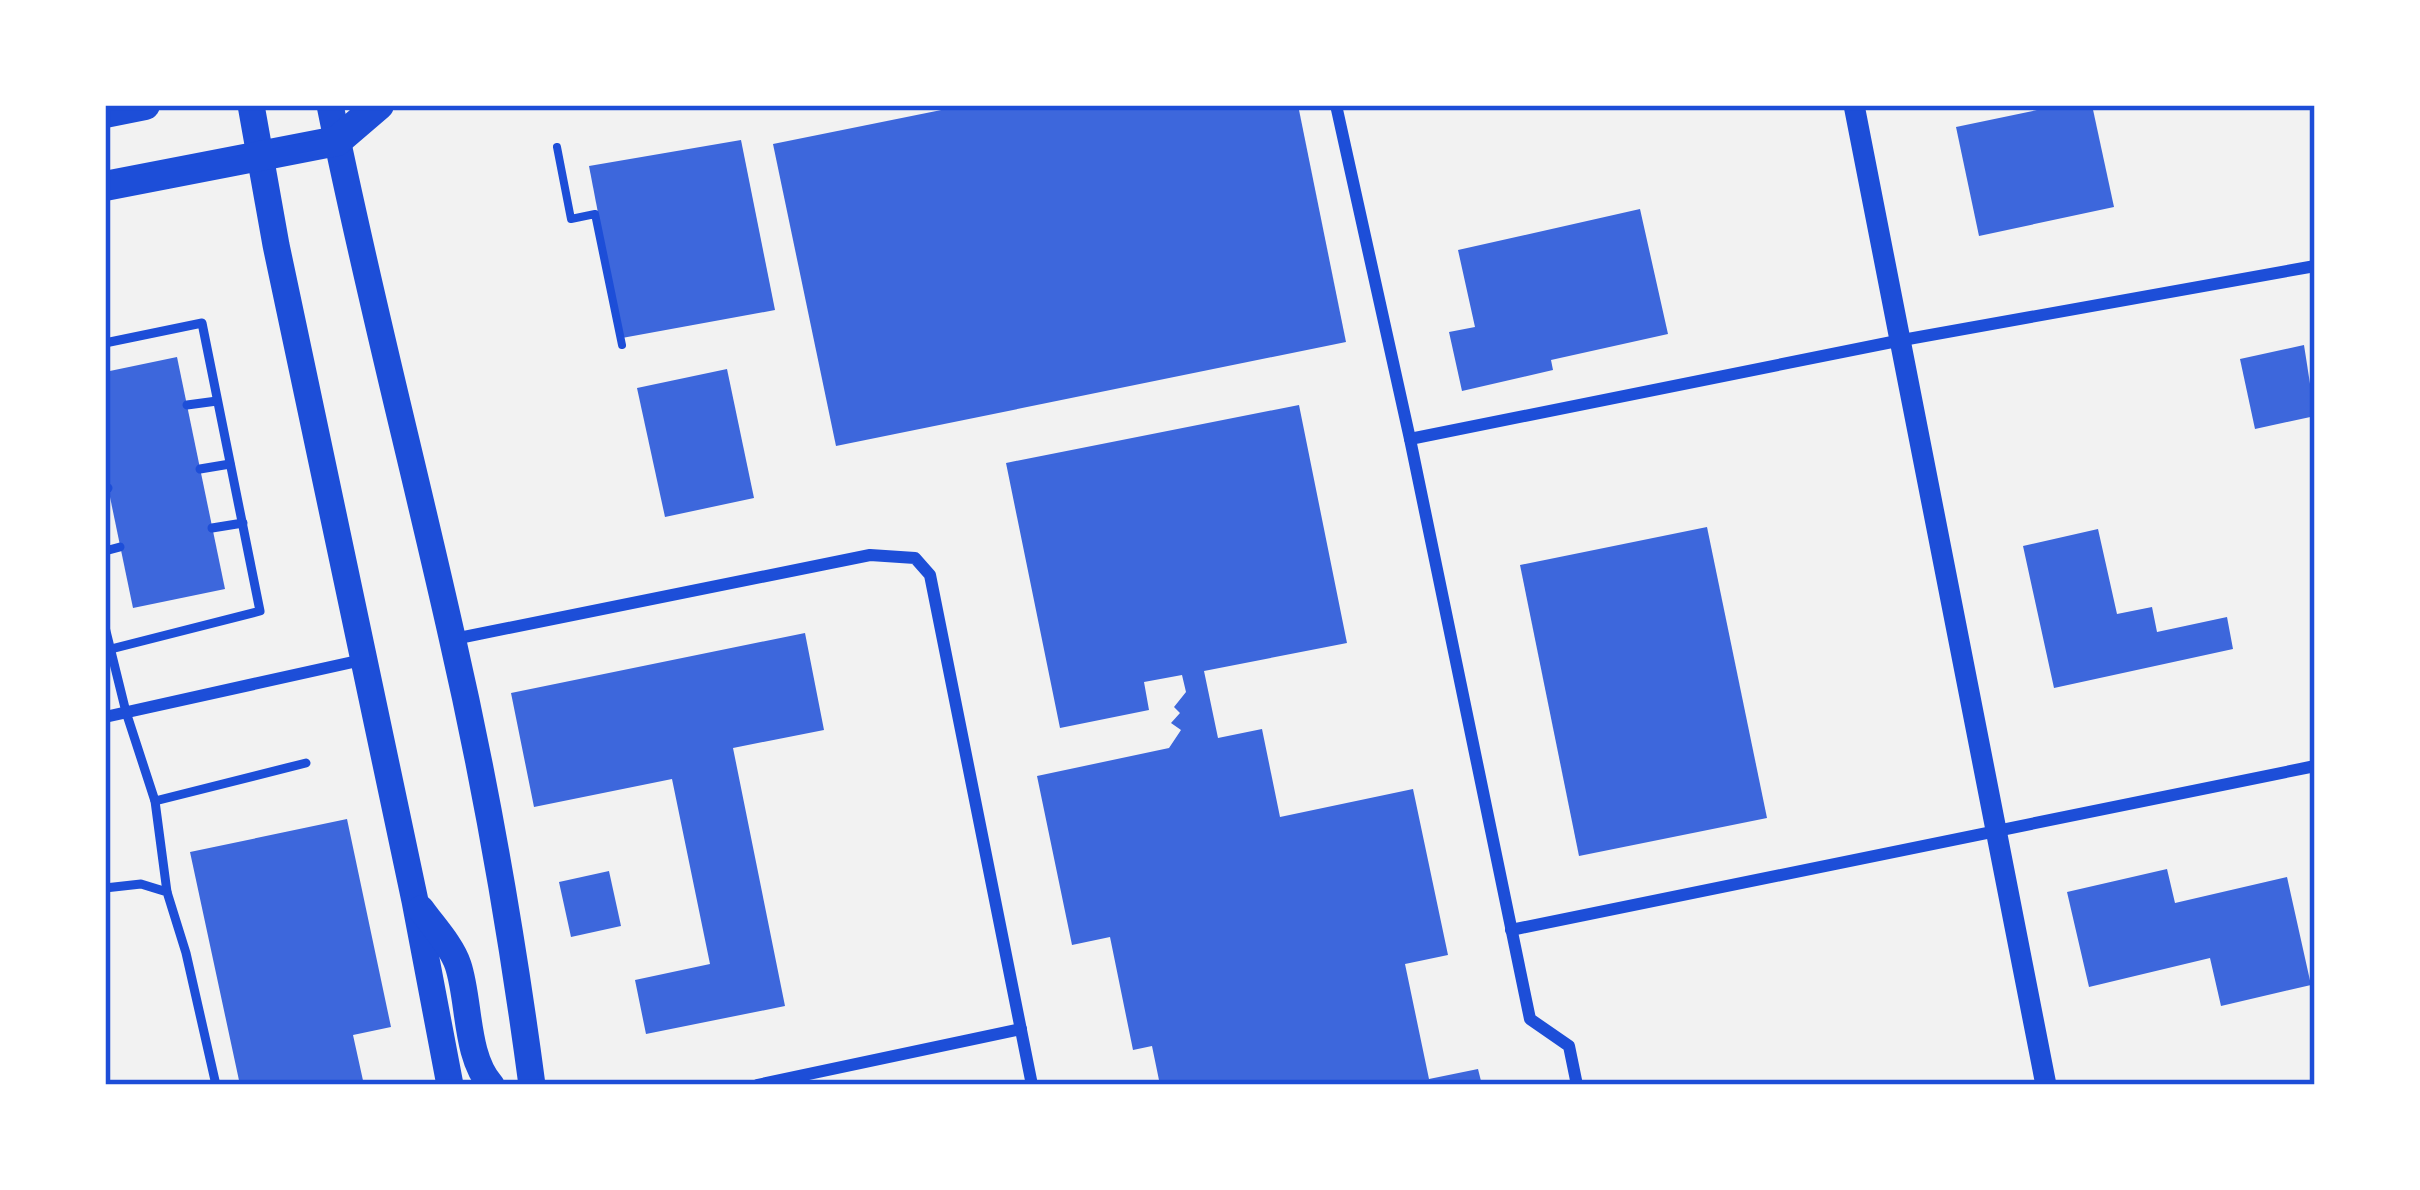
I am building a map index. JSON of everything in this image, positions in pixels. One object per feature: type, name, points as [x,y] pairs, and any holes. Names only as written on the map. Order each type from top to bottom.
[{"type":"highway","points":[[105,112],[145,105]]},
{"type":"highway","points":[[105,186],[337,141],[379,105]]},
{"type":"main road","points":[[251,105],[450,1085]]},
{"type":"main road","points":[[330,105],[453,640],[490,826],[532,1085]]},
{"type":"main road","points":[[416,901],[458,961],[474,1041],[491,1085]]},
{"type":"street","points":[[1336,105],[1530,1019],[1570,1046],[1577,1085]]},
{"type":"street","points":[[1854,105],[2046,1085]]},
{"type":"street","points":[[1410,439],[1898,341],[2315,266]]},
{"type":"street","points":[[453,640],[870,555],[915,559],[930,575],[1032,1085]]},
{"type":"street","points":[[105,717],[363,660]]},
{"type":"street","points":[[1511,930],[2315,766]]},
{"type":"street","points":[[757,1085],[1021,1029]]},
{"type":"lane","points":[[105,344],[202,323],[260,611],[111,649]]},
{"type":"lane","points":[[187,405],[218,401]]},
{"type":"lane","points":[[200,469],[230,464]]},
{"type":"lane","points":[[212,528],[243,523]]},
{"type":"lane","points":[[105,550],[121,547]]},
{"type":"lane","points":[[105,627],[155,801],[167,892],[181,932],[216,1085]]},
{"type":"lane","points":[[155,801],[306,764]]},
{"type":"lane","points":[[105,888],[141,884],[167,892]]},
{"type":"path","points":[[556,147],[571,219],[595,214],[622,345]]},
{"type":"building","points":[[966,105],[1298,105],[1346,342],[836,446],[773,144]]},
{"type":"building","points":[[2061,105],[2092,105],[2114,207],[1979,236],[1956,127]]},
{"type":"building","points":[[741,140],[775,310],[622,338],[589,166]]},
{"type":"building","points":[[1640,209],[1668,334],[1551,360],[1553,370],[1462,391],[1449,332],[1475,327],[1458,250]]},
{"type":"building","points":[[2304,345],[2315,416],[2255,429],[2240,359]]},
{"type":"building","points":[[177,357],[225,589],[133,608],[105,473],[105,372]]},
{"type":"building","points":[[727,369],[754,498],[665,517],[637,388]]},
{"type":"building","points":[[1299,405],[1347,643],[1204,671],[1218,738],[1262,729],[1280,817],[1413,789],[1448,955],[1405,964],[1429,1079],[1478,1069],[1482,1085],[1160,1085],[1152,1046],[1133,1050],[1110,937],[1072,945],[1037,776],[1169,748],[1181,730],[1171,723],[1180,713],[1174,707],[1186,692],[1182,675],[1144,682],[1149,710],[1060,728],[1006,463]]},
{"type":"building","points":[[1707,527],[1767,818],[1579,856],[1520,565]]},
{"type":"building","points":[[2098,529],[2117,614],[2152,607],[2157,632],[2227,617],[2233,649],[2054,688],[2023,546]]},
{"type":"building","points":[[805,633],[824,730],[733,748],[785,1006],[646,1034],[635,980],[710,964],[672,779],[534,807],[511,693]]},
{"type":"building","points":[[347,819],[391,1027],[353,1035],[364,1085],[240,1085],[190,852]]},
{"type":"building","points":[[2167,869],[2175,903],[2287,877],[2311,985],[2221,1006],[2210,958],[2089,987],[2067,892]]},
{"type":"building","points":[[609,871],[621,926],[571,937],[559,882]]}]
